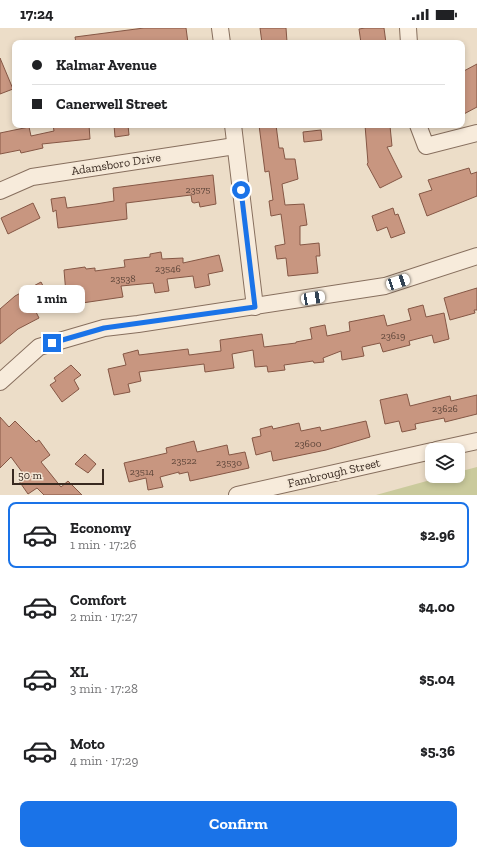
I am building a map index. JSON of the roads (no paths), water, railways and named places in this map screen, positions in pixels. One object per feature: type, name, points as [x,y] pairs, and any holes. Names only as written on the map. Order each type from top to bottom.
[{"type":"street","points":[[220,28],[222,40]]},
{"type":"street","points":[[408,28],[409,40]]},
{"type":"street","points":[[233,128],[255,307]]},
{"type":"street","points":[[419,128],[426,146],[477,133]]},
{"type":"street","name":"Adamsboro Drive","points":[[0,191],[32,177],[235,146]]},
{"type":"street","points":[[0,382],[40,346],[104,328],[255,307],[385,286],[477,256]]},
{"type":"street","points":[[465,444],[477,441]]},
{"type":"street","name":"Fambrough Street","points":[[237,495],[425,453]]}]
